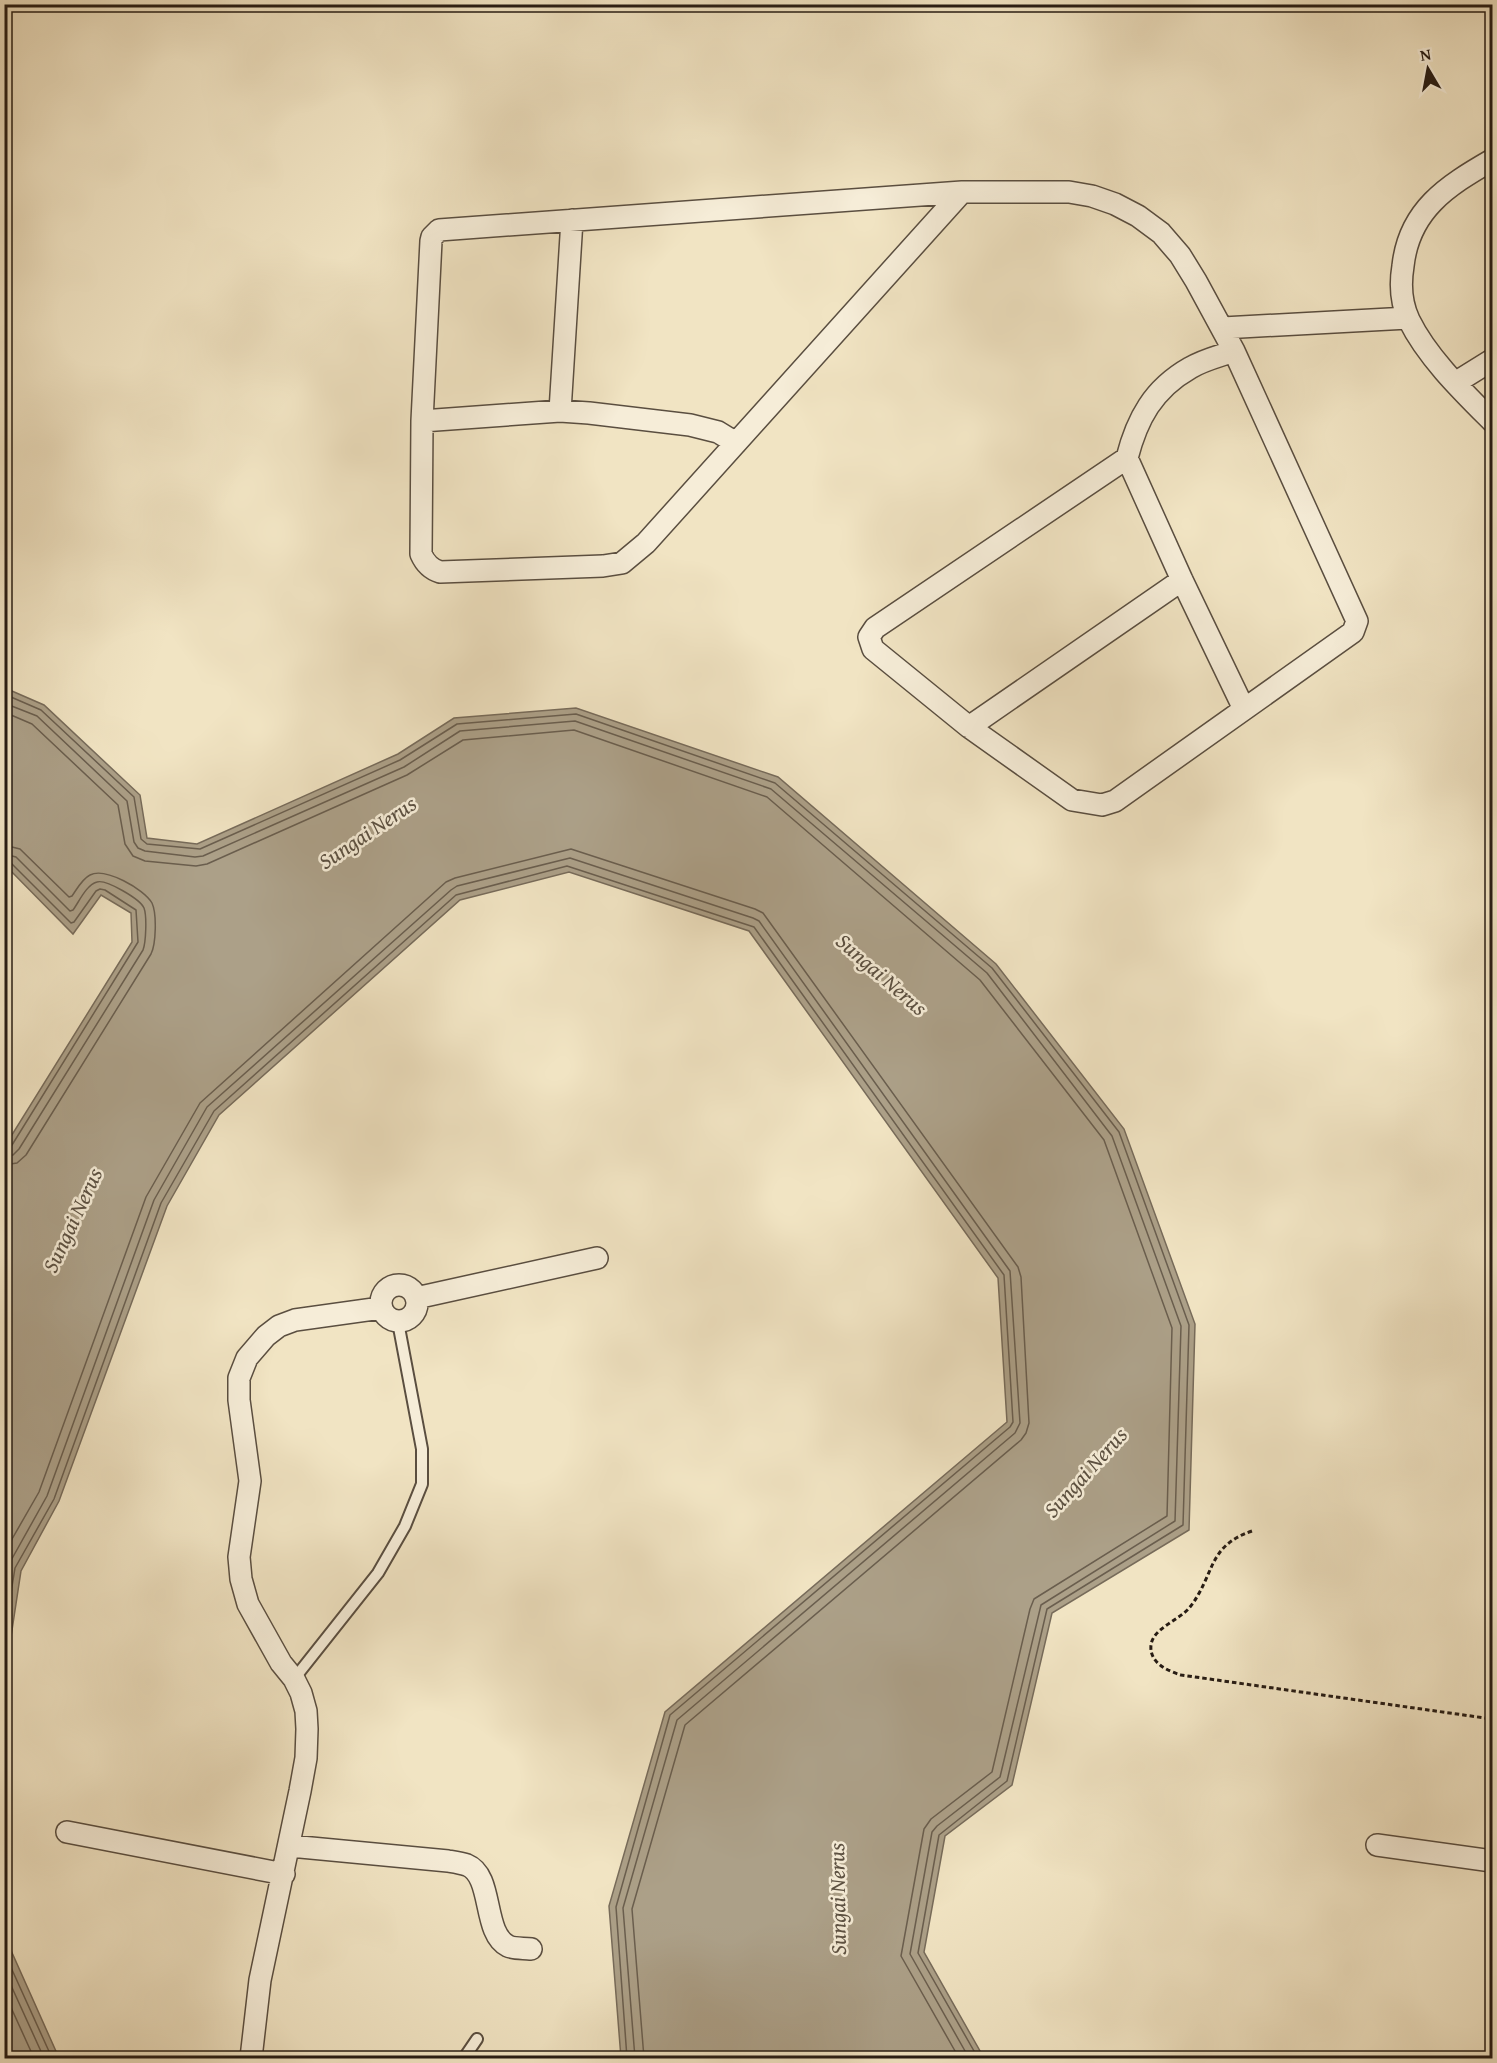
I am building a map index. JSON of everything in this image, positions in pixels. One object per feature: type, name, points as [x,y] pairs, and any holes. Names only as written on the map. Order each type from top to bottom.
[{"type":"street","points":[[1492,160],[1439,195],[1422,213],[1410,234],[1404,252],[1401,288],[1408,318],[1417,335],[1455,382],[1492,421]]},
{"type":"street","points":[[962,192],[646,543],[622,563],[603,566],[440,573],[424,561],[421,554],[422,421],[431,241],[435,232],[444,229],[962,192],[1069,192],[1092,196],[1138,216],[1161,233],[1180,255],[1223,328],[1357,621],[1353,632],[1114,801],[1102,805],[1072,800],[969,727],[873,649],[870,641],[875,628],[1127,459]]},
{"type":"street","points":[[560,411],[572,220]]},
{"type":"street","points":[[1223,328],[1408,318]]},
{"type":"street","points":[[1234,351],[1191,367],[1159,393],[1143,412],[1133,432],[1127,459],[1244,709]]},
{"type":"street","points":[[1455,382],[1492,360]]},
{"type":"street","points":[[422,421],[560,411],[690,424],[718,432],[736,443]]},
{"type":"street","points":[[969,727],[1182,580]]},
{"type":"street","points":[[416,1298],[597,1258]]},
{"type":"street","points":[[396,1285],[408,1287],[416,1298],[414,1314],[398,1322],[387,1317],[381,1308],[380,1301],[385,1290],[396,1285]]},
{"type":"street","points":[[251,2058],[260,1980],[290,1846],[306,1758],[307,1730],[306,1711],[301,1693],[294,1679],[280,1663],[248,1604],[241,1579],[239,1557],[250,1481],[239,1400],[239,1378],[247,1358],[266,1336],[279,1326],[296,1320],[381,1308]]},
{"type":"street","points":[[67,1832],[284,1874]]},
{"type":"street","points":[[1377,1845],[1492,1861]]},
{"type":"street","points":[[290,1846],[448,1861],[468,1865],[476,1873],[481,1883],[500,1940],[510,1947],[531,1949]]},
{"type":"lane","points":[[294,1679],[378,1573],[405,1526],[422,1484],[422,1449],[398,1322]]},
{"type":"lane","points":[[464,2058],[477,2039]]},
{"type":"path","points":[[1252,1531],[1236,1536],[1225,1545],[1190,1608],[1153,1638],[1150,1647],[1153,1656],[1167,1670],[1181,1675],[1492,1719]]},
{"type":"water","name":"Sungai Nerus","points":[[5,688],[44,705],[140,795],[147,838],[197,844],[398,754],[454,718],[576,708],[778,777],[996,964],[1124,1129],[1195,1324],[1189,1530],[1052,1613],[1012,1785],[945,1836],[924,1952],[984,2058],[621,2058],[609,1906],[665,1712],[1007,1422],[998,1278],[749,931],[569,872],[460,900],[219,1115],[167,1206],[59,1501],[21,1571],[5,1676],[5,1146],[132,942],[131,913],[101,895],[73,934],[5,865]]},
{"type":"water","points":[[5,1937],[59,2058],[5,2058]]}]
